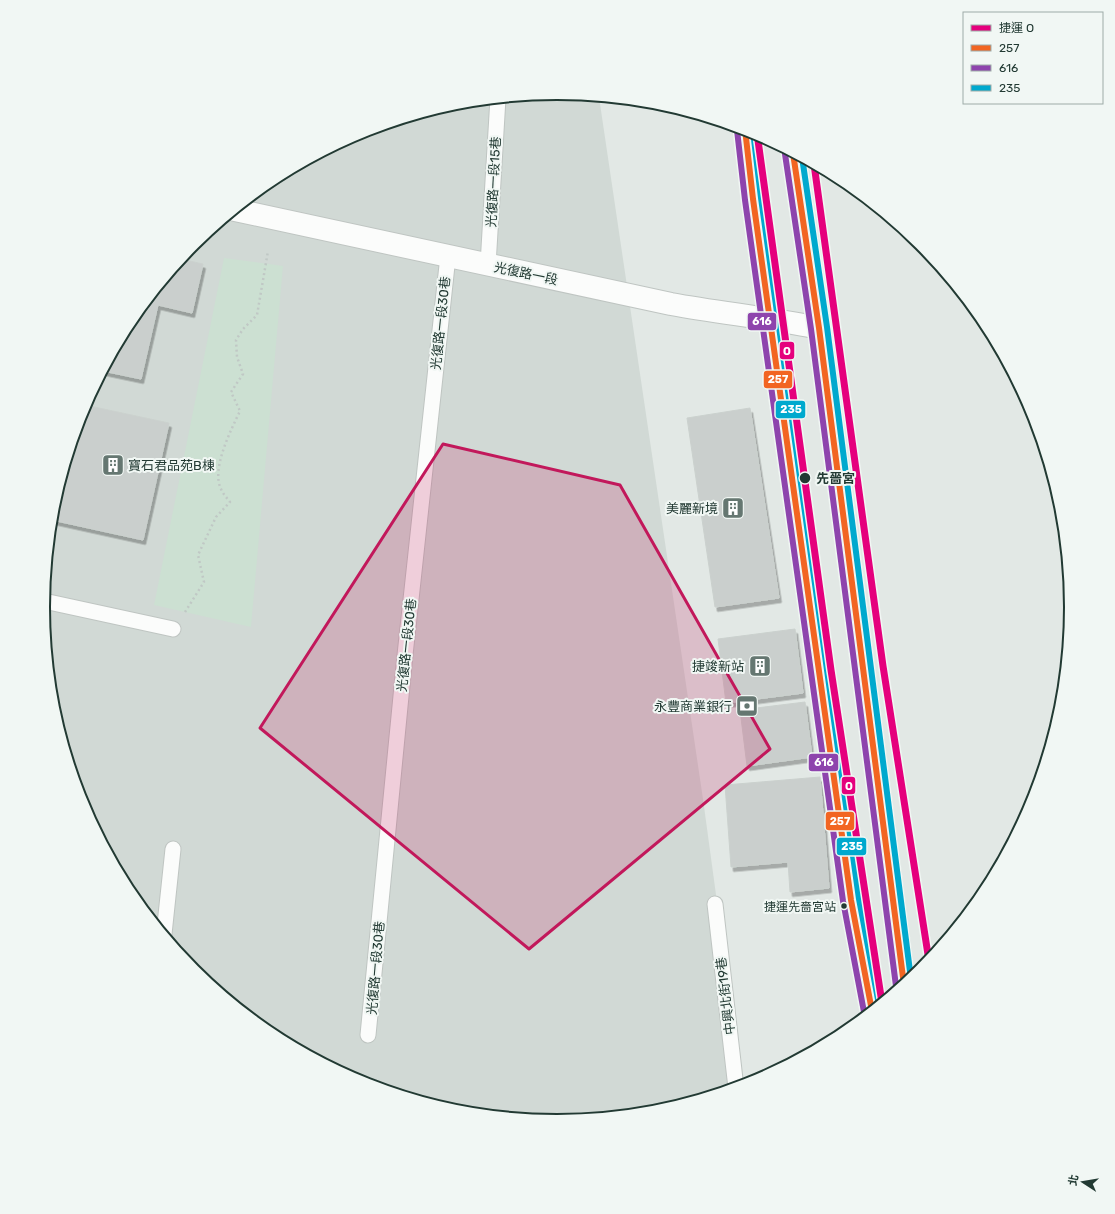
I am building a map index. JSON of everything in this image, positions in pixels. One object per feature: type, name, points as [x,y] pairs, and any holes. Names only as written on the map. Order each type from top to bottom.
[{"type":"main road","points":[[746,136],[851,900],[871,1006]]},
{"type":"main road","points":[[794,158],[819,328],[903,978]]},
{"type":"street","name":"光復路一段","points":[[240,211],[671,304],[709,311],[770,318],[819,328]]},
{"type":"lane","name":"光復路一段15巷","points":[[488,265],[498,103]]},
{"type":"lane","name":"光復路一段30巷","points":[[368,1035],[404,655],[448,256]]},
{"type":"lane","points":[[50,602],[173,629]]},
{"type":"lane","points":[[165,928],[173,849]]},
{"type":"lane","name":"中興北街19巷","points":[[715,904],[735,1082]]},
{"type":"path","points":[[173,629],[204,582],[198,555],[216,517],[230,502],[220,489],[219,464],[228,437],[240,411],[231,392],[243,374],[237,357],[236,340],[243,329],[257,316],[268,251]]},
{"type":"highlighted area","points":[[443,444],[620,485],[770,749],[529,949],[260,728]]},
{"type":"shaded area","points":[[558,100],[600,102],[703,799],[741,1080],[721,1088],[657,1105],[591,1113],[524,1113],[458,1105],[394,1088],[363,1076],[304,1047],[249,1010],[223,989],[199,966],[176,942],[155,916],[118,861],[102,831],[77,770],[67,738],[54,673],[51,640],[51,574],[54,541],[67,476],[77,444],[102,383],[118,353],[155,298],[176,272],[223,225],[249,204],[304,167],[363,138],[394,126],[458,109],[491,104]]},
{"type":"green space","points":[[224,258],[283,266],[251,627],[154,605]]},
{"type":"building","points":[[187,260],[203,264],[192,313],[158,305],[141,379],[108,372],[136,325],[176,272]]},
{"type":"building","name":"寶石君品苑B棟","points":[[92,406],[169,423],[143,540],[58,521],[67,476],[77,444]]},
{"type":"building","name":"美麗新境","points":[[750,408],[779,598],[715,607],[687,418]]},
{"type":"building","name":"捷竣新站","points":[[795,629],[803,693],[726,703],[718,639]]},
{"type":"building","points":[[805,702],[812,757],[747,766],[740,710]]},
{"type":"building","points":[[820,777],[829,888],[790,892],[788,862],[731,867],[725,785]]},
{"type":"metro line","name":"O","points":[[758,141],[831,670],[881,998]]},
{"type":"metro line","name":"O","points":[[815,169],[883,666],[928,954]]},
{"type":"transit line","name":"616","points":[[737,132],[745,200],[843,901],[864,1011]]},
{"type":"transit line","name":"257","points":[[746,136],[753,199],[851,900],[871,1006]]},
{"type":"transit line","name":"235","points":[[754,139],[859,899],[878,1000]]},
{"type":"transit line","name":"616","points":[[785,154],[811,329],[896,985]]},
{"type":"transit line","name":"257","points":[[794,158],[819,328],[903,978]]},
{"type":"transit line","name":"235","points":[[803,163],[827,327],[910,972]]},
{"type":"place","name":"寶石君品苑B棟","points":[[113,465]]},
{"type":"place","name":"先嗇宮","points":[[805,478]]},
{"type":"place","name":"美麗新境","points":[[733,508]]},
{"type":"place","name":"捷竣新站","points":[[760,666]]},
{"type":"place","name":"永豐商業銀行","points":[[747,706]]},
{"type":"place","name":"捷運先嗇宮站","points":[[844,906]]}]
